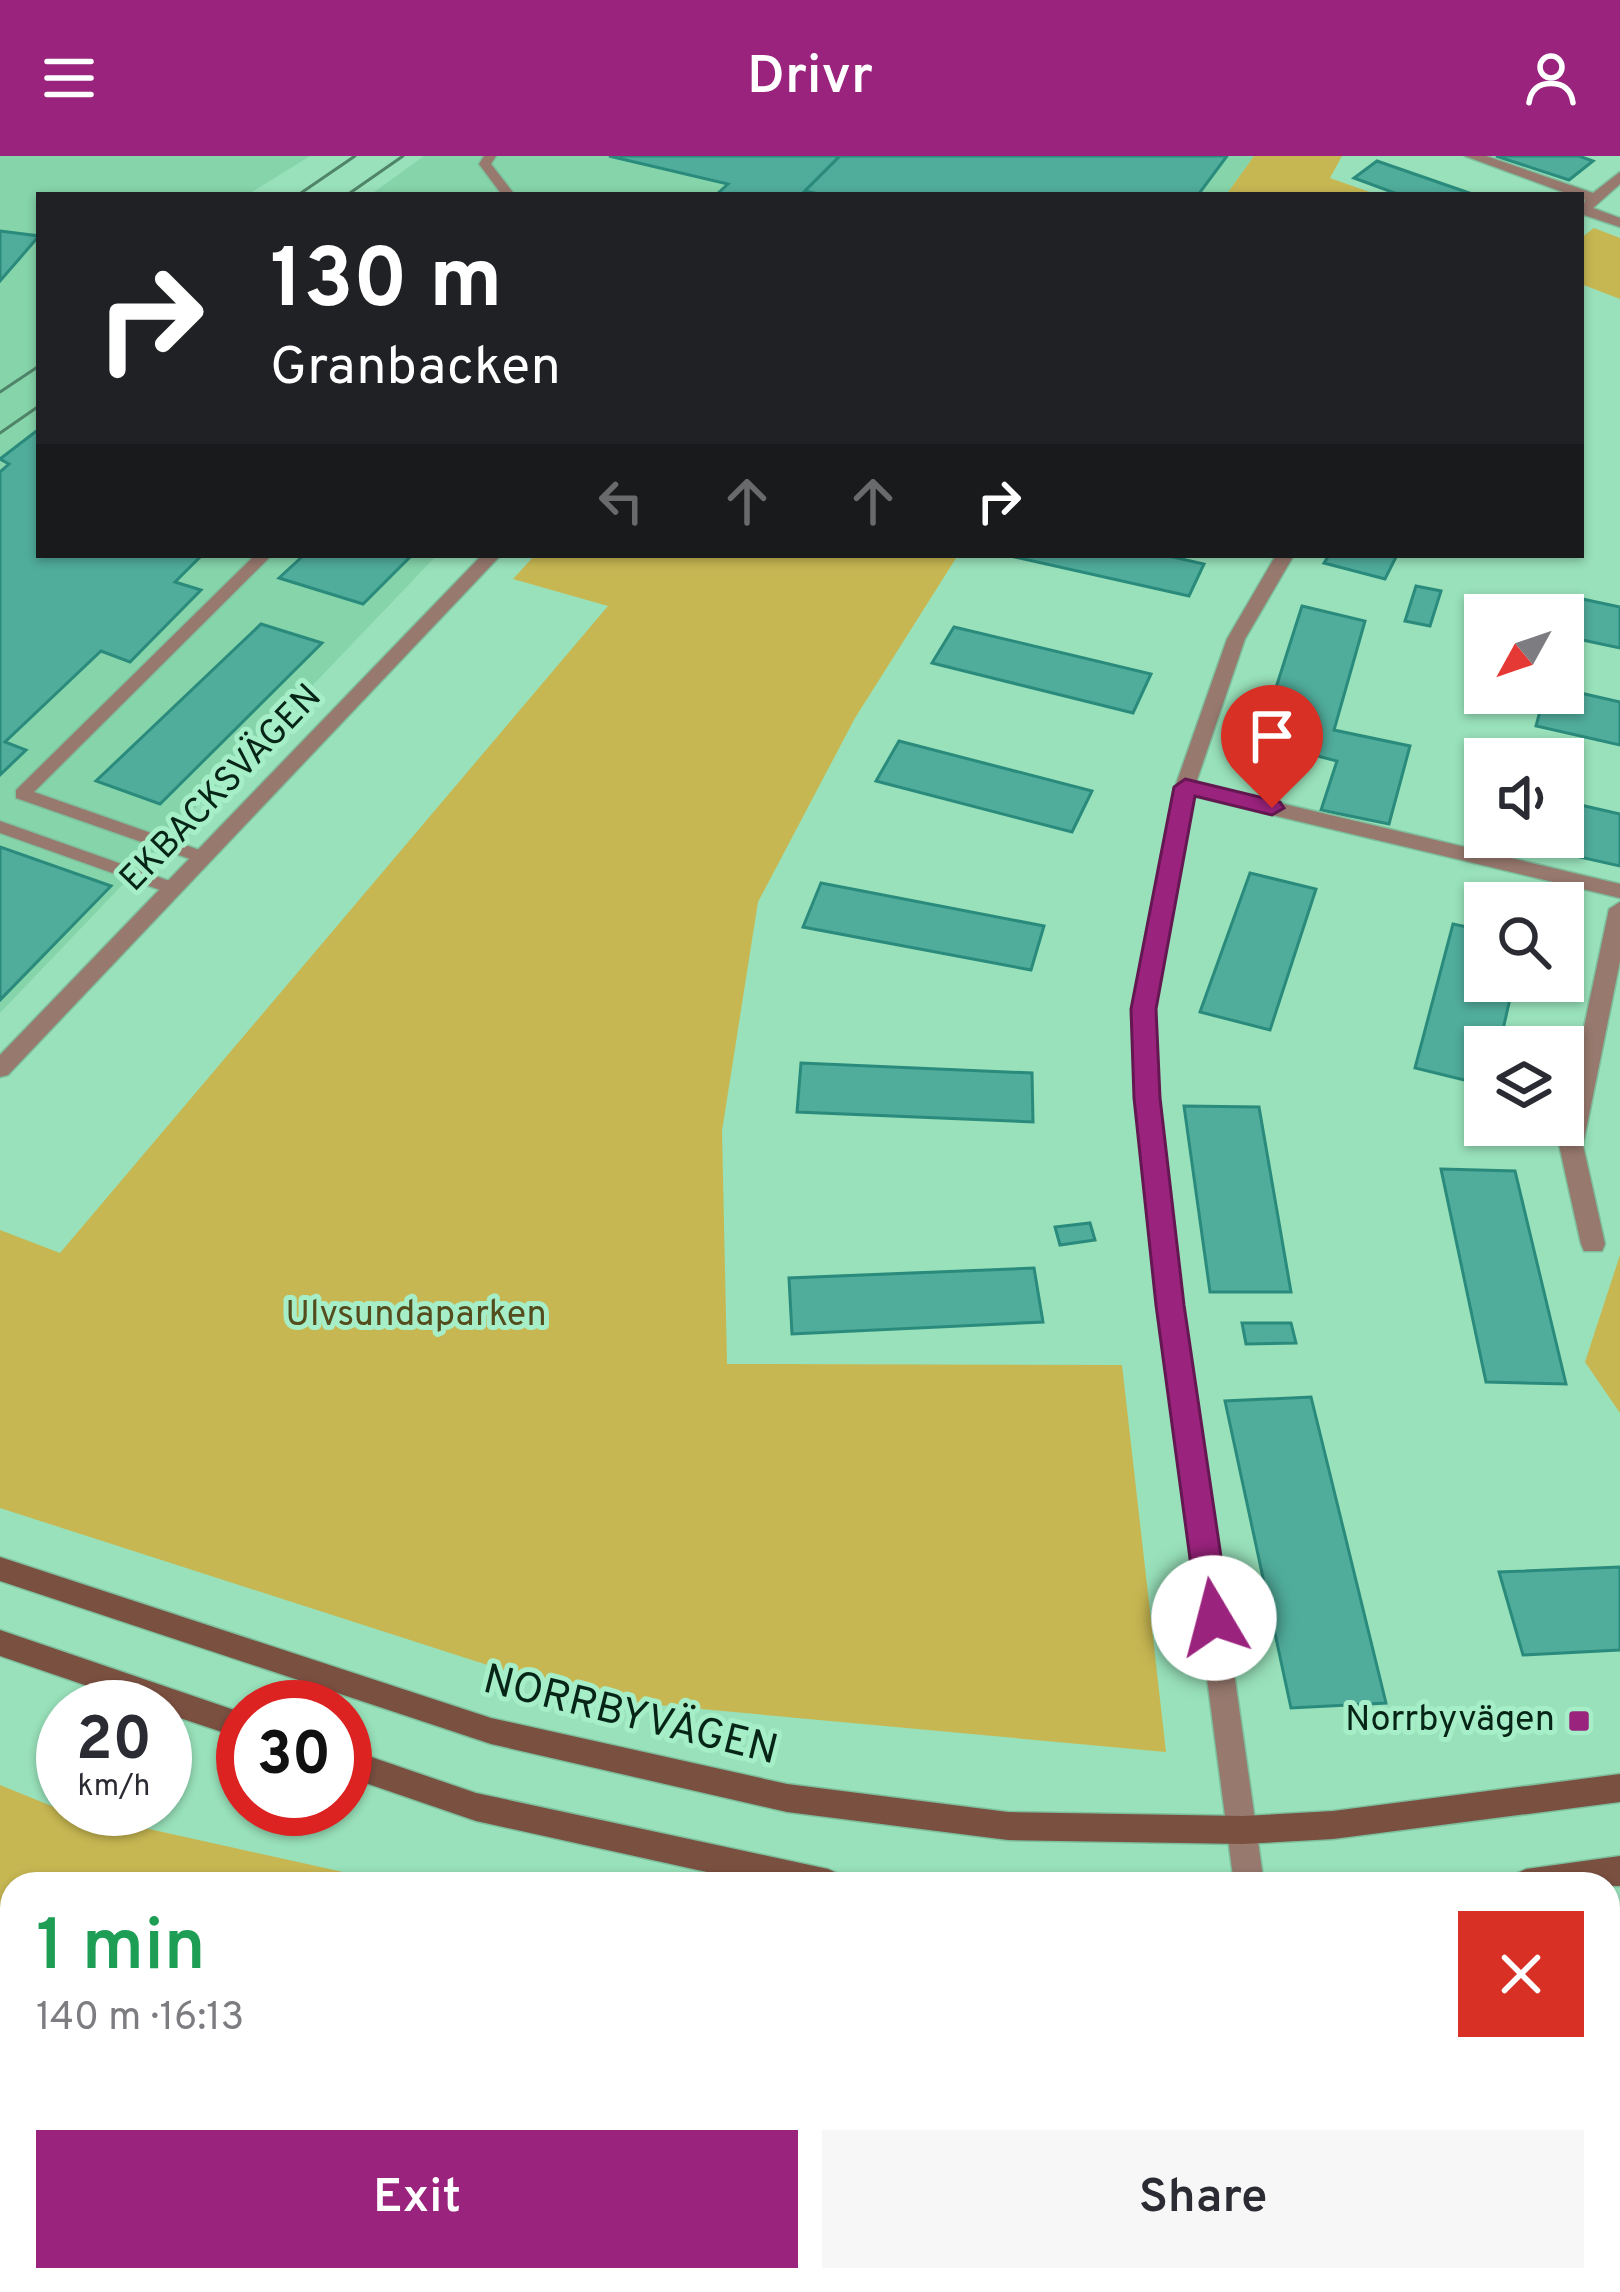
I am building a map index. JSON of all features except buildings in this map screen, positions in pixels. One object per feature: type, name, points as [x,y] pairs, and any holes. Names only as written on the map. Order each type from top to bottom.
[{"type":"main road","name":"NORRBYVÄGEN","points":[[0,1569],[490,1730],[787,1798],[1008,1826],[1243,1830],[1333,1825],[1620,1788]]},
{"type":"main road","points":[[0,1642],[216,1717]]},
{"type":"main road","points":[[372,1771],[476,1807],[773,1872]]},
{"type":"street","points":[[1472,156],[1554,192]]},
{"type":"street","points":[[1620,176],[1586,206],[1620,223]]},
{"type":"street","name":"EKBACKSVÄGEN","points":[[0,1069],[489,558]]},
{"type":"street","points":[[1248,1872],[1170,1305],[1143,1009],[1185,787],[1236,639],[1283,558]]},
{"type":"street","points":[[1185,787],[1620,891]]},
{"type":"street","points":[[1593,1244],[1571,1145],[1620,909]]},
{"type":"lane","points":[[490,156],[484,164],[507,192]]},
{"type":"lane","points":[[202,857],[22,794],[261,558]]},
{"type":"lane","points":[[0,827],[172,888]]},
{"type":"shaded area","points":[[0,156],[310,156],[252,192],[36,192],[36,558],[434,558],[0,1013]]},
{"type":"shaded area","points":[[424,156],[1254,156],[1228,192],[374,192]]},
{"type":"green space","points":[[1254,156],[1342,156],[1330,178],[1370,192],[1228,192]]},
{"type":"green space","points":[[1594,228],[1620,238],[1620,299],[1584,285],[1584,236]]},
{"type":"green space","name":"Ulvsundaparken","points":[[532,558],[956,558],[855,718],[758,902],[722,1131],[727,1364],[1122,1365],[1166,1752],[593,1699],[0,1508],[0,1230],[60,1253],[608,606],[513,579]]},
{"type":"green space","points":[[1620,1255],[1620,1413],[1585,1362]]},
{"type":"green space","points":[[0,1785],[36,1800],[36,1836],[181,1836],[343,1872],[0,1872]]},
{"type":"tram line","points":[[302,192],[355,156]]},
{"type":"tram line","points":[[351,192],[403,156]]},
{"type":"tram line","points":[[0,392],[36,368]]},
{"type":"tram line","points":[[0,433],[36,408]]},
{"type":"place","name":"Norrbyvägen","points":[[1579,1721]]},
{"type":"route","points":[[1214,1618],[1170,1305],[1147,1098],[1143,1009],[1185,787],[1272,808]]}]
